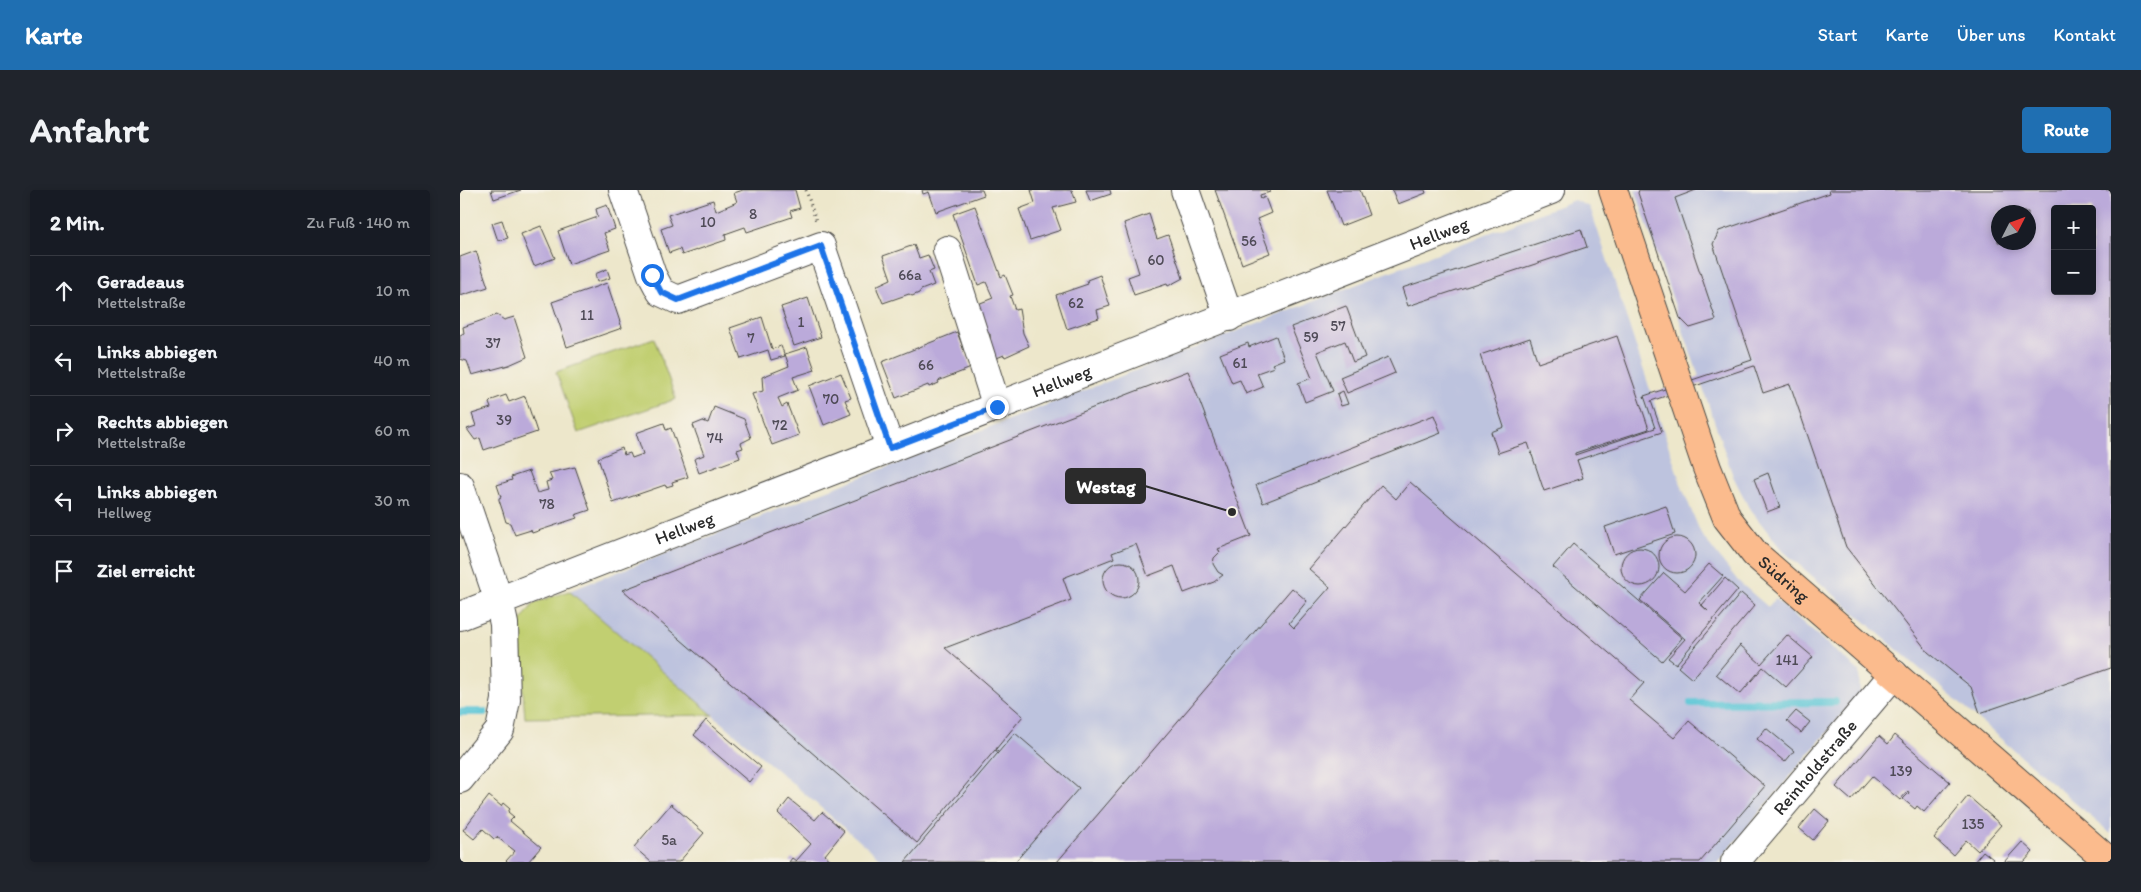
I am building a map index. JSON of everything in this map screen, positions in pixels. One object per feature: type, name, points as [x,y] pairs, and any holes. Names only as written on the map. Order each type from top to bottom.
[{"type":"main road","name":"Südring","points":[[1613,190],[1707,468],[1727,518],[1756,554],[2110,862]]},
{"type":"street","points":[[623,190],[652,275],[661,292],[678,300],[821,246],[890,448]]},
{"type":"street","points":[[1185,190],[1229,317]]},
{"type":"street","name":"Hellweg","points":[[460,616],[1551,190]]},
{"type":"street","points":[[947,250],[997,407]]},
{"type":"street","points":[[460,486],[499,601],[504,624],[506,700],[500,730],[460,779]]},
{"type":"street","name":"Reinholdstraße","points":[[1735,862],[1894,674]]},
{"type":"path","points":[[806,190],[820,233],[821,246]]},
{"type":"shaded area","points":[[1635,190],[2111,190],[2111,834],[1782,550],[1749,508],[1733,476]]},
{"type":"shaded area","points":[[1574,200],[1590,207],[1683,490],[1701,534],[1738,581],[1768,607],[1775,599],[1859,671],[1860,693],[1718,862],[884,862],[569,591]]},
{"type":"green space","points":[[654,338],[676,399],[578,433],[556,372]]},
{"type":"green space","points":[[569,591],[713,715],[525,718],[518,625],[534,603]]},
{"type":"building","points":[[491,190],[521,190],[494,199]]},
{"type":"building","points":[[743,190],[795,190],[800,208],[790,211],[792,217],[747,232],[745,227],[725,234],[726,240],[682,255],[680,249],[669,253],[661,229],[672,225],[668,215],[713,200],[716,211],[737,202],[734,193]]},
{"type":"building","points":[[922,190],[982,190],[984,195],[936,212],[929,192],[923,194]]},
{"type":"building","points":[[1031,190],[1072,190],[1076,202],[1053,208],[1061,230],[1030,240],[1019,209],[1035,203]]},
{"type":"building","points":[[1086,190],[1110,190],[1111,194],[1090,201]]},
{"type":"building","points":[[1215,190],[1269,190],[1270,192],[1260,195],[1261,199],[1265,197],[1271,213],[1257,219],[1270,253],[1242,264]]},
{"type":"building","points":[[1327,190],[1360,190],[1369,215],[1341,226]]},
{"type":"building","points":[[1392,190],[1425,190],[1426,193],[1398,204]]},
{"type":"building","points":[[1639,190],[1696,190],[1675,198],[1716,320],[1690,328],[1680,318],[1638,193]]},
{"type":"building","points":[[1829,190],[2111,190],[2111,668],[1980,713],[1971,687],[1928,652],[1846,547],[1790,384],[1763,393],[1754,366],[1651,401],[1662,432],[1577,460],[1583,478],[1544,491],[1528,443],[1498,453],[1491,432],[1504,427],[1480,355],[1530,338],[1538,363],[1617,336],[1649,429],[1575,453],[1575,455],[1655,428],[1644,396],[1752,360],[1713,244],[1719,231],[1830,193]]},
{"type":"building","points":[[607,205],[615,229],[604,233],[610,250],[569,264],[558,231],[598,217],[596,209]]},
{"type":"building","points":[[975,206],[1001,277],[1005,275],[1013,295],[1010,296],[1015,310],[1019,309],[1023,333],[1029,346],[1005,357],[1004,355],[992,360],[990,334],[982,336],[978,304],[993,298],[986,282],[978,285],[953,214]]},
{"type":"building","points":[[1149,214],[1157,239],[1168,235],[1183,278],[1168,286],[1167,284],[1134,295],[1128,277],[1139,273],[1124,223]]},
{"type":"building","points":[[502,220],[508,238],[498,241],[492,223]]},
{"type":"building","points":[[541,226],[555,258],[534,266],[521,234]]},
{"type":"building","points":[[1581,229],[1587,247],[1408,306],[1402,288]]},
{"type":"building","points":[[914,245],[919,258],[928,255],[934,270],[929,272],[934,285],[912,296],[909,294],[883,303],[877,289],[878,285],[891,279],[883,256]]},
{"type":"building","points":[[476,251],[488,287],[460,296],[460,257]]},
{"type":"building","points":[[607,269],[610,278],[597,282],[595,274]]},
{"type":"building","points":[[1100,275],[1110,306],[1097,310],[1099,318],[1067,329],[1056,295],[1088,284],[1087,280]]},
{"type":"building","points":[[607,283],[622,328],[567,347],[552,302]]},
{"type":"building","points":[[808,298],[821,337],[794,346],[781,307]]},
{"type":"building","points":[[1346,306],[1365,357],[1353,362],[1345,341],[1317,352],[1333,391],[1305,402],[1298,383],[1312,378],[1291,327]]},
{"type":"building","points":[[497,315],[504,320],[514,317],[527,357],[509,365],[472,375],[467,361],[460,359],[460,335],[464,333],[463,327]]},
{"type":"building","points":[[762,317],[772,349],[781,346],[785,356],[771,360],[768,350],[741,359],[730,328]]},
{"type":"building","points":[[957,332],[971,368],[938,381],[939,383],[929,387],[928,385],[896,398],[882,362]]},
{"type":"building","points":[[1276,336],[1284,359],[1272,364],[1274,367],[1257,373],[1263,387],[1246,394],[1240,380],[1232,383],[1220,354],[1248,343],[1249,347]]},
{"type":"building","points":[[807,347],[815,370],[793,377],[798,390],[778,398],[782,407],[787,404],[799,435],[772,445],[752,394],[763,391],[762,377],[789,366],[785,354]]},
{"type":"building","points":[[1388,357],[1395,373],[1347,393],[1340,377]]},
{"type":"building","points":[[1188,371],[1251,536],[1218,549],[1220,552],[1214,558],[1213,564],[1218,572],[1223,575],[1214,582],[1184,593],[1174,566],[1148,576],[1136,544],[1112,553],[1114,558],[1063,578],[1071,600],[945,648],[1023,716],[996,749],[998,752],[995,750],[917,843],[623,590]]},
{"type":"building","points":[[841,373],[851,398],[845,400],[851,414],[824,425],[809,386]]},
{"type":"building","points":[[1343,391],[1348,404],[1341,406],[1337,394]]},
{"type":"building","points":[[506,395],[509,402],[525,396],[537,432],[484,450],[480,438],[475,440],[467,429],[476,426],[472,414],[491,408],[489,403],[492,400]]},
{"type":"building","points":[[714,407],[744,419],[751,438],[741,443],[743,448],[737,450],[740,458],[699,473],[694,459],[704,455],[693,425],[703,421],[708,423]]},
{"type":"building","points":[[1434,415],[1441,433],[1263,503],[1256,485]]},
{"type":"building","points":[[664,423],[666,430],[671,428],[688,477],[672,482],[673,485],[666,487],[665,485],[613,503],[598,458],[622,448],[624,455],[630,453],[632,458],[643,454],[636,433]]},
{"type":"building","points":[[575,467],[590,510],[575,515],[577,518],[532,533],[531,530],[515,535],[510,523],[506,522],[499,500],[501,497],[497,485],[512,480],[511,477],[529,471],[537,493],[548,490],[546,482],[552,480],[549,473]]},
{"type":"building","points":[[1768,473],[1780,507],[1767,512],[1754,479]]},
{"type":"building","points":[[1410,482],[1644,683],[1629,700],[1674,738],[1689,721],[1765,786],[1700,862],[1057,862],[1292,588],[1307,601],[1289,623],[1294,628],[1330,587],[1309,569],[1381,485],[1396,499]]},
{"type":"building","points":[[1666,506],[1675,534],[1614,554],[1605,527]]},
{"type":"building","points":[[1677,537],[1684,538],[1690,542],[1694,548],[1694,562],[1690,568],[1684,572],[1677,573],[1670,572],[1664,568],[1660,562],[1659,555],[1660,548],[1664,542],[1670,538]]},
{"type":"building","points":[[1573,544],[1682,638],[1662,661],[1553,567]]},
{"type":"building","points":[[1640,548],[1653,554],[1659,567],[1653,580],[1640,586],[1627,580],[1621,567],[1627,554]]},
{"type":"building","points":[[1121,562],[1128,563],[1134,567],[1138,573],[1138,587],[1134,593],[1128,597],[1121,598],[1114,597],[1108,593],[1104,587],[1103,580],[1104,573],[1108,567],[1114,563]]},
{"type":"building","points":[[1709,564],[1723,576],[1699,603],[1708,611],[1702,605],[1725,578],[1738,590],[1676,664],[1668,658],[1685,639],[1640,600],[1664,573],[1685,591]]},
{"type":"building","points":[[1741,593],[1755,605],[1692,679],[1678,667]]},
{"type":"building","points":[[1787,635],[1813,657],[1786,687],[1763,667],[1740,694],[1716,674],[1740,645],[1761,664]]},
{"type":"building","points":[[1796,711],[1810,722],[1801,733],[1787,721]]},
{"type":"building","points":[[706,720],[761,767],[749,782],[694,735]]},
{"type":"building","points":[[1766,728],[1794,751],[1785,762],[1757,739]]},
{"type":"building","points":[[1015,733],[1079,788],[1015,862],[905,862]]},
{"type":"building","points":[[1895,735],[1950,782],[1924,812],[1917,806],[1915,809],[1903,799],[1909,793],[1908,791],[1900,800],[1872,776],[1851,800],[1836,787],[1879,736],[1888,744]]},
{"type":"building","points":[[489,796],[501,806],[503,803],[510,809],[508,812],[514,817],[510,821],[541,847],[528,862],[507,862],[515,851],[497,837],[494,839],[483,829],[474,839],[463,830]]},
{"type":"building","points":[[1968,796],[2001,825],[1978,851],[1966,840],[1953,855],[1934,838]]},
{"type":"building","points":[[789,799],[815,820],[822,812],[844,831],[825,855],[833,862],[789,862],[792,858],[796,861],[811,844],[778,813]]},
{"type":"building","points":[[671,804],[704,833],[679,862],[651,862],[634,847]]},
{"type":"building","points":[[1815,809],[1829,821],[1813,840],[1799,828]]},
{"type":"building","points":[[2022,842],[2033,852],[2024,862],[2004,862]]},
{"type":"building","points":[[1983,851],[1993,859],[1991,862],[1974,862]]},
{"type":"waterway","points":[[1691,703],[1835,702]]},
{"type":"waterway","points":[[460,712],[484,712]]},
{"type":"place","name":"Westag","points":[[1232,512]]},
{"type":"route","points":[[652,275],[661,292],[678,300],[821,246],[890,448],[997,407]]}]
